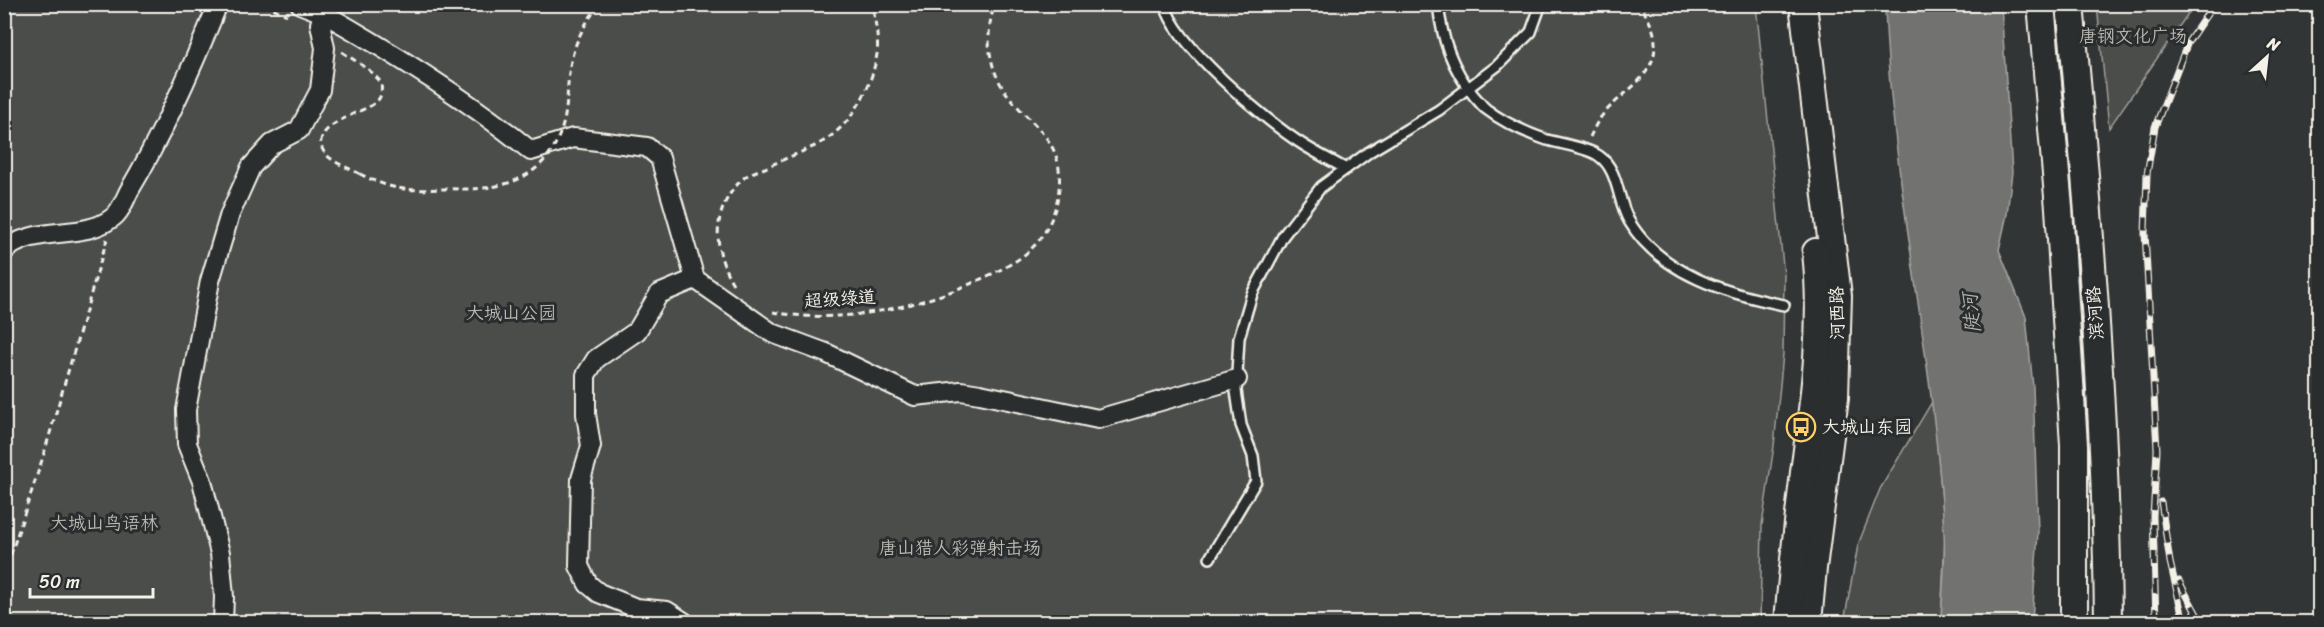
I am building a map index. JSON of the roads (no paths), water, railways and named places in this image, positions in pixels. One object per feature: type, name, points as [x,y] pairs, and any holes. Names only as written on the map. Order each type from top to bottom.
[{"type":"street","points":[[4,251],[14,243],[37,235],[94,227],[114,218],[169,114],[218,4]]},
{"type":"street","points":[[300,4],[326,9],[495,121],[531,151],[573,138],[647,147],[660,158],[694,279],[772,333],[825,353],[915,396],[961,391],[1098,419],[1237,379]]},
{"type":"street","name":"河西路","points":[[1786,4],[1819,282],[1816,384],[1793,555],[1788,622]]},
{"type":"street","name":"河西路","points":[[1803,4],[1838,296],[1835,397],[1812,568],[1808,622]]},
{"type":"street","name":"滨河路","points":[[2041,4],[2059,208],[2074,445],[2074,622]]},
{"type":"street","name":"滨河路","points":[[2070,4],[2085,171],[2097,348],[2107,534],[2108,622]]},
{"type":"street","points":[[223,622],[224,597],[220,553],[202,481],[187,444],[186,410],[210,281],[230,213],[251,167],[272,144],[299,130],[320,90],[325,48],[320,24],[326,9]]},
{"type":"street","points":[[684,622],[667,611],[636,608],[598,593],[588,584],[579,566],[581,479],[591,446],[586,414],[586,375],[596,359],[637,331],[659,294],[694,279]]},
{"type":"lane","points":[[1165,4],[1181,36],[1209,67],[1300,143],[1346,169]]},
{"type":"lane","points":[[1438,4],[1441,28],[1458,75],[1485,109],[1544,139],[1599,155],[1614,175],[1619,197],[1629,221],[1649,246],[1677,267],[1711,285],[1745,297],[1784,305]]},
{"type":"lane","points":[[1210,558],[1256,481],[1253,456],[1240,425],[1236,391],[1239,338],[1252,294],[1283,236],[1321,187],[1369,152],[1439,111],[1497,66],[1531,32],[1541,4]]},
{"type":"water","name":"陡河","points":[[1885,5],[2001,5],[2012,172],[2007,214],[1999,250],[2026,317],[2033,387],[2038,532],[2032,622],[1941,622],[1944,543],[1939,466],[1895,137]]},
{"type":"railway","points":[[2156,622],[2153,516],[2157,450],[2145,233],[2147,174],[2155,127],[2188,42],[2214,4]]},
{"type":"railway","points":[[2161,502],[2170,562],[2184,622]]},
{"type":"railway","points":[[2179,581],[2201,622]]},
{"type":"place","name":"大城山东园","points":[[1801,427]]},
{"type":"park label","name":"唐钢文化广场","points":[[2133,36]]},
{"type":"park label","name":"大城山公园","points":[[511,313]]},
{"type":"park label","name":"大城山鸟语林","points":[[104,523]]},
{"type":"park label","name":"唐山猎人彩弹射击场","points":[[960,548]]}]
